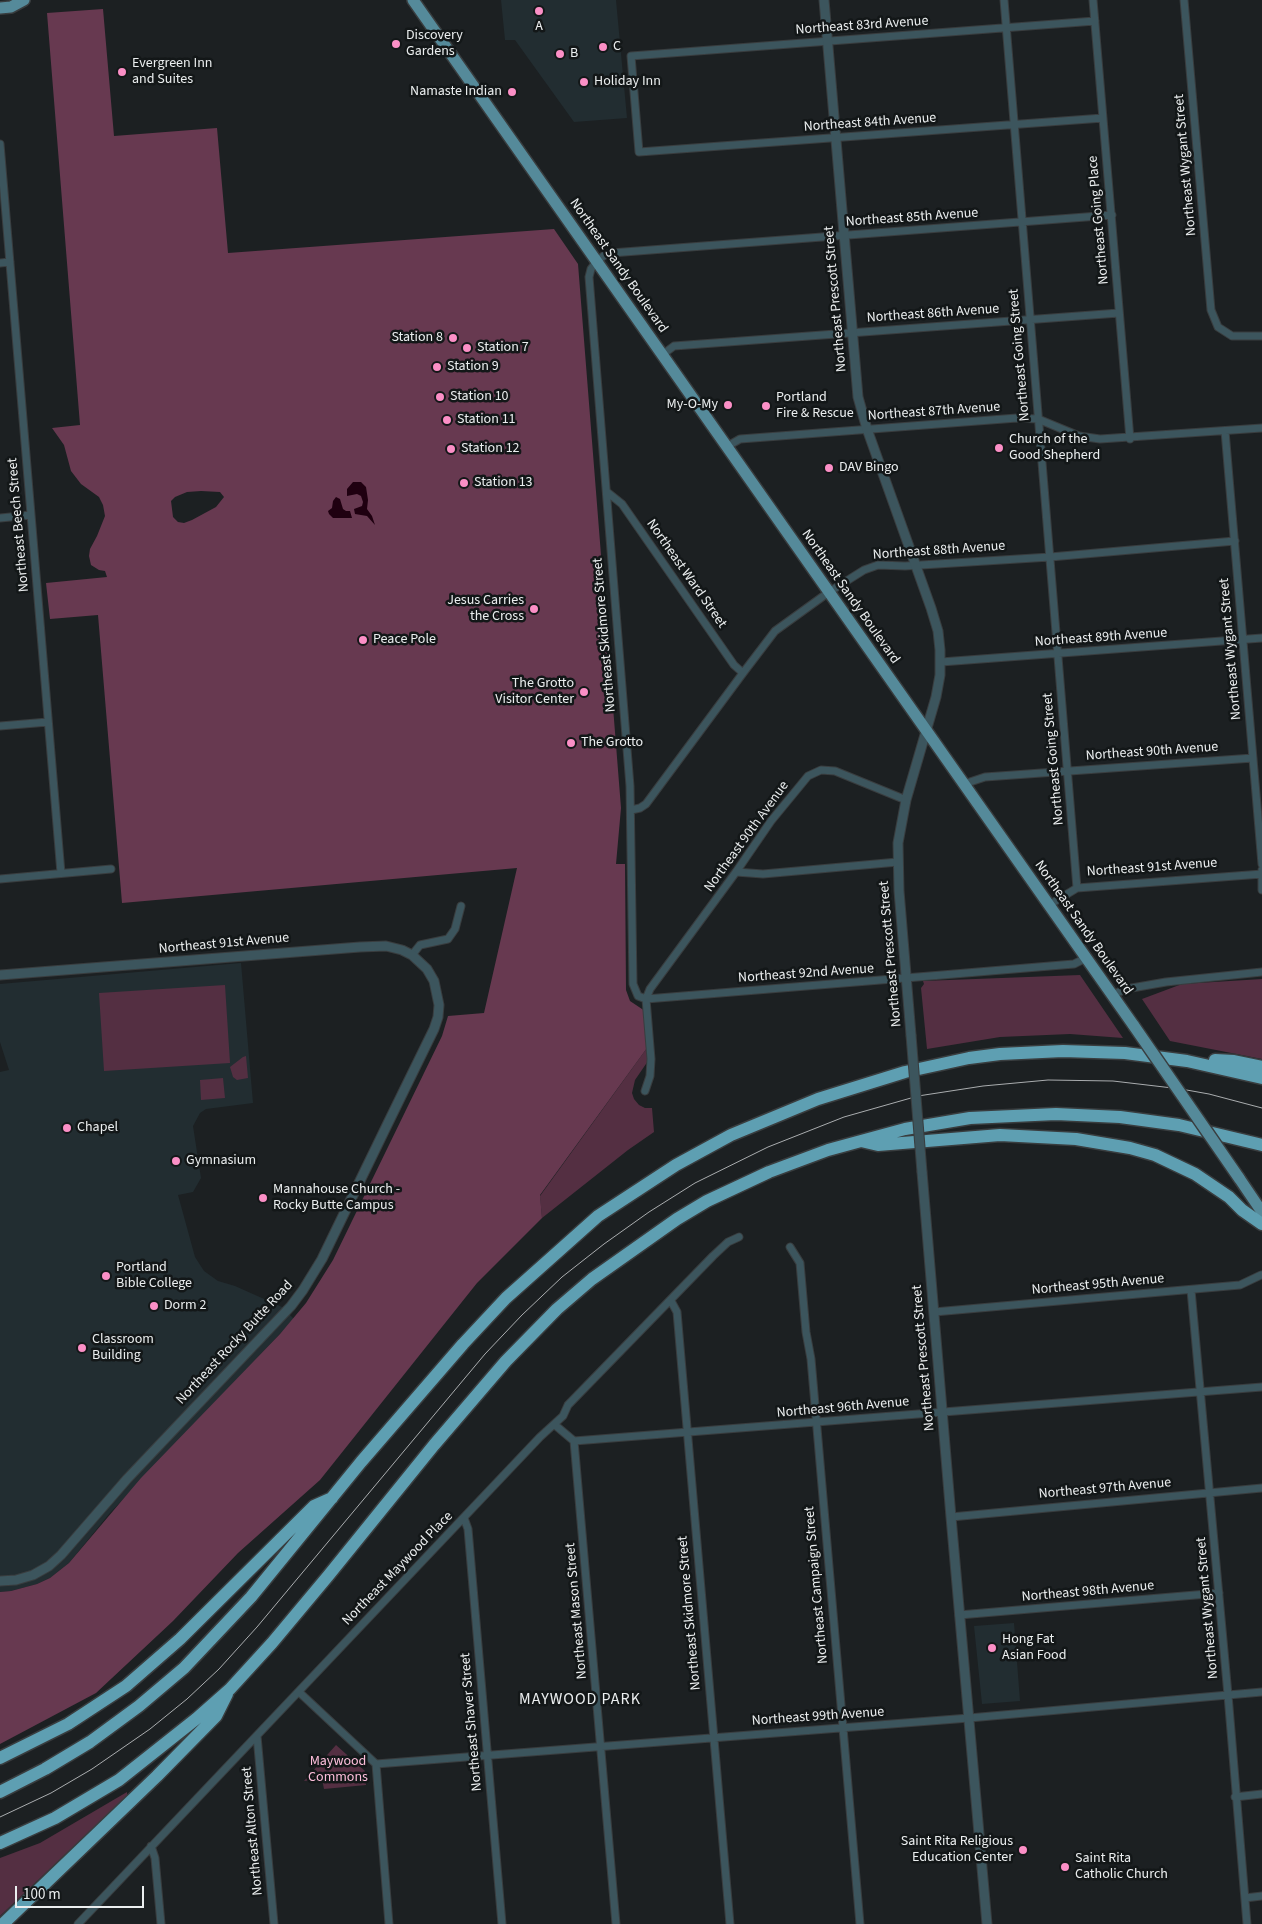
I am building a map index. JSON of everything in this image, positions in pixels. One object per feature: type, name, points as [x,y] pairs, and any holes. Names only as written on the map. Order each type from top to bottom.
[{"type":"highway","points":[[0,1792],[45,1769],[90,1742],[163,1687],[229,1622],[463,1344],[531,1274],[598,1216],[649,1181],[703,1150],[760,1122],[840,1091],[905,1072],[969,1058],[1031,1052],[1086,1051],[1133,1054],[1187,1061],[1262,1078]]},
{"type":"highway","points":[[1187,1061],[1220,1060],[1262,1067]]},
{"type":"highway","points":[[0,1843],[55,1818],[119,1780],[230,1689],[272,1643],[434,1445],[500,1369],[557,1309],[592,1279],[652,1235],[707,1202],[770,1172],[858,1140],[905,1129],[970,1118],[1056,1114],[1102,1115],[1153,1121],[1262,1145]]},
{"type":"highway","points":[[858,1140],[878,1145],[1000,1135],[1067,1139],[1121,1146],[1155,1156],[1195,1174],[1262,1224]]},
{"type":"highway","points":[[0,1758],[68,1724],[126,1686],[180,1639],[314,1506],[332,1498]]},
{"type":"highway","points":[[2,1924],[157,1776],[216,1716],[230,1689]]},
{"type":"main road","points":[[0,8],[11,7],[24,0]]},
{"type":"main road","name":"Northeast Sandy Boulevard","points":[[413,0],[1134,1026],[1262,1212]]},
{"type":"street","name":"Northeast Prescott Street","points":[[824,0],[858,397],[867,429],[935,620],[941,662],[936,697],[906,800],[899,832],[898,862],[942,1413],[987,1924]]},
{"type":"street","name":"Northeast Going Street","points":[[1004,0],[1077,888]]},
{"type":"street","name":"Northeast Going Place","points":[[1093,0],[1130,438]]},
{"type":"street","name":"Northeast Wygant Street","points":[[1184,0],[1211,310],[1218,327],[1232,336],[1262,336]]},
{"type":"street","name":"Northeast 83rd Avenue","points":[[639,152],[631,56],[1095,21]]},
{"type":"street","name":"Northeast 84th Avenue","points":[[639,152],[1103,118]]},
{"type":"street","name":"Northeast Beech Street","points":[[0,144],[61,874]]},
{"type":"street","name":"Northeast 85th Avenue","points":[[597,261],[611,253],[1112,215]]},
{"type":"street","name":"Northeast Skidmore Street","points":[[597,261],[591,269],[589,277],[631,810],[633,984],[638,996],[646,999],[652,1059],[645,1091]]},
{"type":"street","points":[[0,263],[10,262]]},
{"type":"street","name":"Northeast 86th Avenue","points":[[662,355],[674,346],[1120,312]]},
{"type":"street","name":"Northeast 87th Avenue","points":[[726,446],[740,439],[1017,418],[1038,419],[1084,437],[1100,439],[1262,428]]},
{"type":"street","name":"Northeast Wygant Street","points":[[1225,431],[1254,758],[1262,864],[1262,890]]},
{"type":"street","name":"Northeast Ward Street","points":[[607,492],[622,504],[734,665],[742,673]]},
{"type":"street","points":[[0,518],[31,515]]},
{"type":"street","name":"Northeast 88th Avenue","points":[[631,810],[643,807],[646,804],[742,673],[782,625],[829,592],[870,567],[1050,557],[1235,541]]},
{"type":"street","name":"Northeast 89th Avenue","points":[[941,662],[1262,638]]},
{"type":"street","points":[[0,726],[48,722]]},
{"type":"street","name":"Northeast 90th Avenue","points":[[964,784],[986,777],[1254,758]]},
{"type":"street","name":"Northeast 90th Avenue","points":[[646,999],[650,989],[771,822],[808,776],[817,771],[835,771],[906,800]]},
{"type":"street","points":[[736,872],[763,874],[898,862]]},
{"type":"street","points":[[0,879],[111,869]]},
{"type":"street","name":"Northeast 91st Avenue","points":[[1049,905],[1077,888],[1262,874]]},
{"type":"street","points":[[412,955],[420,945],[444,942],[452,936],[461,906]]},
{"type":"street","name":"Northeast 91st Avenue","points":[[0,976],[365,946],[386,946],[412,955]]},
{"type":"street","name":"Northeast Rocky Butte Road","points":[[0,1581],[16,1580],[33,1575],[49,1566],[61,1555],[127,1479],[276,1323],[304,1290],[322,1259],[426,1047],[438,1017],[439,998],[434,981],[426,968],[412,955]]},
{"type":"street","name":"Northeast 92nd Avenue","points":[[646,999],[1074,964],[1086,958]]},
{"type":"street","points":[[1112,995],[1126,989],[1166,982],[1262,972]]},
{"type":"street","name":"Northeast Maywood Place","points":[[78,1924],[540,1438],[555,1425],[563,1416],[568,1405],[672,1301],[713,1256],[728,1242],[738,1237]]},
{"type":"street","name":"Northeast Campaign Street","points":[[790,1247],[800,1263],[806,1332],[811,1359],[860,1924]]},
{"type":"street","name":"Northeast 95th Avenue","points":[[934,1312],[1240,1285],[1261,1275]]},
{"type":"street","name":"Northeast Wygant Street","points":[[1191,1290],[1247,1924]]},
{"type":"street","name":"Northeast Skidmore Street","points":[[672,1301],[677,1312],[730,1924]]},
{"type":"street","name":"Northeast 96th Avenue","points":[[574,1441],[1262,1387]]},
{"type":"street","points":[[555,1425],[574,1441]]},
{"type":"street","name":"Northeast Mason Street","points":[[574,1441],[616,1924]]},
{"type":"street","name":"Northeast 97th Avenue","points":[[951,1517],[1262,1488]]},
{"type":"street","name":"Northeast Shaver Street","points":[[464,1518],[468,1529],[502,1924]]},
{"type":"street","name":"Northeast 98th Avenue","points":[[960,1615],[1219,1593]]},
{"type":"street","points":[[299,1692],[376,1764],[389,1924]]},
{"type":"street","name":"Northeast 99th Avenue","points":[[376,1764],[969,1718],[1262,1692]]},
{"type":"street","name":"Northeast Alton Street","points":[[257,1736],[274,1924]]},
{"type":"street","points":[[1236,1797],[1262,1794]]},
{"type":"street","points":[[151,1846],[155,1858],[161,1924]]},
{"type":"street","points":[[1245,1898],[1262,1896]]},
{"type":"shaded area","name":"Holiday Inn","points":[[501,0],[616,0],[627,118],[574,122],[515,40],[505,40]]},
{"type":"shaded area","points":[[103,9],[114,136],[217,128],[228,253],[554,229],[578,264],[621,808],[616,864],[625,864],[626,990],[630,1001],[645,1011],[647,1048],[540,1195],[542,1218],[477,1283],[320,1480],[238,1553],[173,1621],[96,1693],[0,1744],[0,1592],[37,1584],[50,1578],[69,1563],[141,1478],[280,1334],[306,1303],[333,1260],[442,1036],[448,1016],[484,1013],[517,868],[122,903],[98,615],[50,619],[46,583],[107,577],[105,571],[91,565],[89,556],[90,549],[105,516],[103,505],[99,497],[81,484],[71,471],[64,445],[52,428],[80,425],[47,13]],"holes":[[[187,492],[220,492],[224,497],[216,507],[192,520],[184,523],[178,522],[173,517],[171,501],[175,497]]]},
{"type":"shaded area","points":[[353,482],[361,482],[366,487],[367,509],[375,525],[367,516],[355,514],[354,509],[362,506],[363,502],[361,496],[357,494],[347,496],[347,489]]},
{"type":"shaded area","points":[[336,497],[340,499],[343,509],[350,511],[352,518],[333,518],[329,514],[328,511],[332,508]]},
{"type":"shaded area","name":"Portland Bible College","points":[[241,963],[253,1103],[206,1109],[200,1113],[193,1126],[201,1178],[193,1192],[178,1195],[195,1257],[204,1271],[218,1281],[235,1286],[282,1307],[294,1319],[109,1514],[69,1563],[50,1578],[37,1584],[0,1592],[0,1072],[9,1070],[0,1042],[0,984]]},
{"type":"shaded area","points":[[1014,1623],[1020,1701],[982,1704],[974,1626]]},
{"type":"green space","points":[[1080,975],[1123,1038],[1070,1034],[1000,1037],[927,1049],[921,988],[924,984],[923,981]]},
{"type":"green space","points":[[1262,979],[1262,1059],[1170,1041],[1142,999],[1182,984]]},
{"type":"green space","points":[[225,985],[230,1063],[104,1071],[99,993]]},
{"type":"green space","points":[[647,1048],[648,1061],[635,1080],[632,1093],[639,1105],[645,1108],[652,1108],[654,1132],[628,1150],[542,1218],[540,1196]]},
{"type":"green space","points":[[246,1056],[248,1078],[237,1080],[233,1077],[230,1067]]},
{"type":"green space","points":[[223,1078],[225,1098],[201,1100],[200,1080]]},
{"type":"green space","name":"Maywood Commons","points":[[336,1745],[365,1771],[366,1785],[324,1789],[322,1779],[304,1781]]},
{"type":"green space","points":[[127,1792],[127,1796],[0,1916],[0,1858],[40,1843]]},
{"type":"tram line","points":[[0,1817],[51,1793],[92,1769],[150,1729],[187,1699],[219,1669],[257,1627],[485,1354],[522,1315],[562,1277],[604,1244],[649,1212],[695,1183],[768,1147],[844,1117],[918,1096],[983,1086],[1048,1080],[1113,1081],[1209,1094],[1262,1108]]},
{"type":"place","name":"A","points":[[539,11]]},
{"type":"place","name":"Discovery Gardens","points":[[396,44]]},
{"type":"place","name":"C","points":[[603,47]]},
{"type":"place","name":"B","points":[[560,54]]},
{"type":"place","name":"Evergreen Inn and Suites","points":[[122,72]]},
{"type":"place","name":"Holiday Inn","points":[[584,82]]},
{"type":"place","name":"Namaste Indian","points":[[512,92]]},
{"type":"place","name":"Station 8","points":[[453,338]]},
{"type":"place","name":"Station 7","points":[[467,348]]},
{"type":"place","name":"Station 9","points":[[437,367]]},
{"type":"place","name":"Station 10","points":[[440,397]]},
{"type":"place","name":"My-O-My","points":[[728,405]]},
{"type":"place","name":"Portland Fire & Rescue","points":[[766,406]]},
{"type":"place","name":"Station 11","points":[[447,420]]},
{"type":"place","name":"Church of the Good Shepherd","points":[[999,448]]},
{"type":"place","name":"Station 12","points":[[451,449]]},
{"type":"place","name":"DAV Bingo","points":[[829,468]]},
{"type":"place","name":"Station 13","points":[[464,483]]},
{"type":"place","name":"Jesus Carries the Cross","points":[[534,609]]},
{"type":"place","name":"Peace Pole","points":[[363,640]]},
{"type":"place","name":"The Grotto Visitor Center","points":[[584,692]]},
{"type":"place","name":"The Grotto","points":[[571,743]]},
{"type":"place","name":"Chapel","points":[[67,1128]]},
{"type":"place","name":"Gymnasium","points":[[176,1161]]},
{"type":"place","name":"Mannahouse Church - Rocky Butte Campus","points":[[263,1198]]},
{"type":"place","name":"Portland Bible College","points":[[106,1276]]},
{"type":"place","name":"Dorm 2","points":[[154,1306]]},
{"type":"place","name":"Classroom Building","points":[[82,1348]]},
{"type":"place","name":"Hong Fat Asian Food","points":[[992,1648]]},
{"type":"place","name":"Saint Rita Religious Education Center","points":[[1023,1850]]},
{"type":"place","name":"Saint Rita Catholic Church","points":[[1065,1867]]},
{"type":"district","name":"MAYWOOD PARK","points":[[580,1700]]}]
